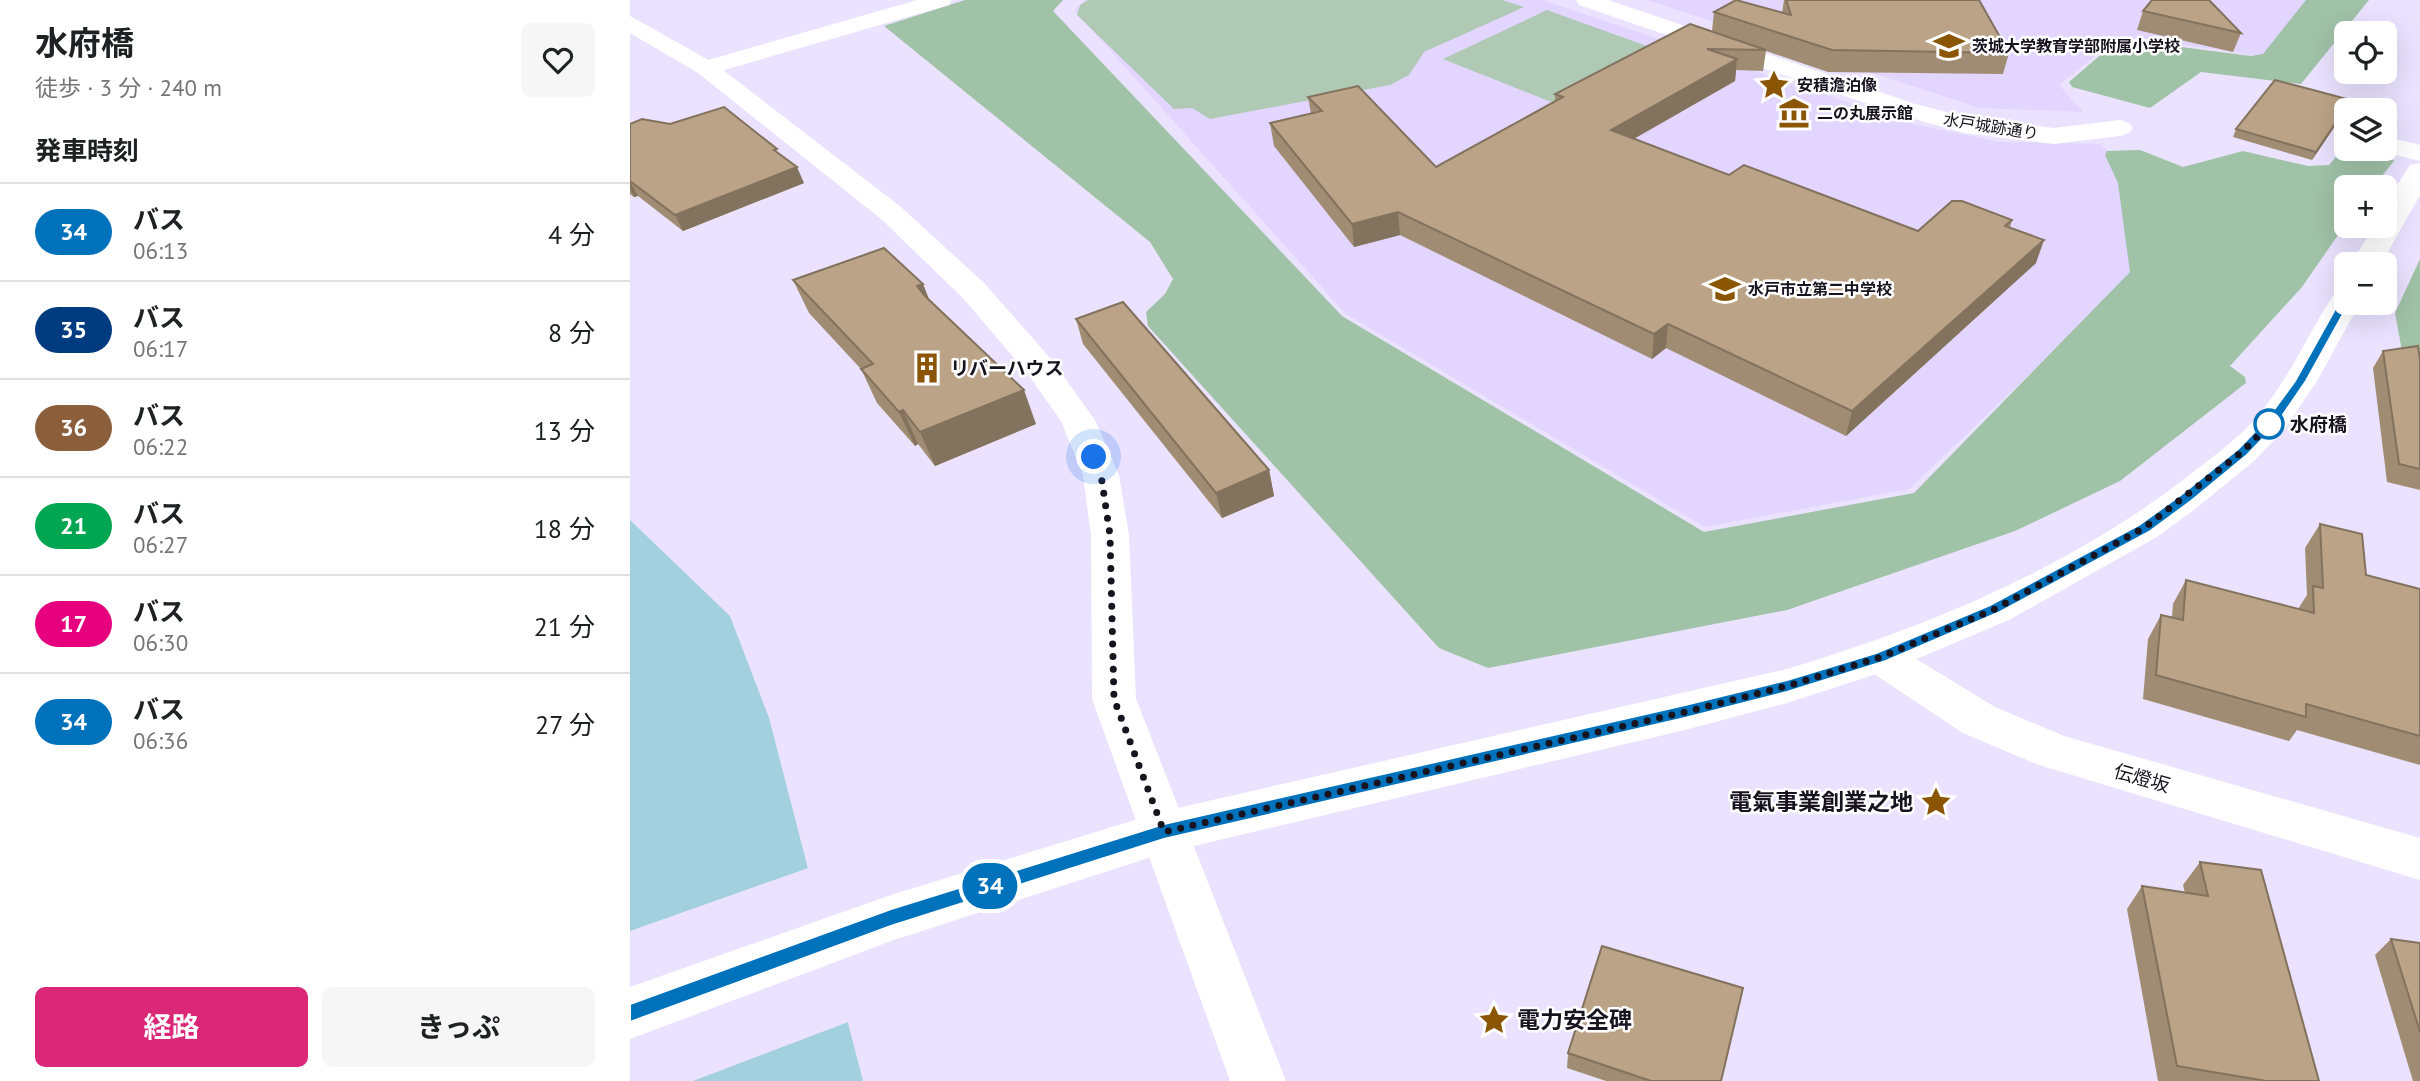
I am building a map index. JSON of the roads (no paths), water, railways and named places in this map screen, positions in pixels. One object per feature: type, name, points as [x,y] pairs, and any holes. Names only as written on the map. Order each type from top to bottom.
[{"type":"street","points":[[706,68],[941,0]]},
{"type":"street","name":"水戸城跡通り","points":[[1587,0],[1906,109],[1965,125],[2054,136],[2120,128]]},
{"type":"street","points":[[630,23],[706,68],[891,213],[973,290],[1039,366],[1078,420],[1101,475],[1110,535],[1114,699],[1258,1081]]},
{"type":"street","points":[[2397,147],[2420,153]]},
{"type":"street","points":[[2373,252],[2420,171]]},
{"type":"street","points":[[630,1013],[891,918],[1164,832],[1685,712],[1787,686],[1881,657],[1995,609],[2144,528],[2186,497],[2242,452],[2272,422],[2300,381],[2337,315]]},
{"type":"street","name":"伝燈坂","points":[[1881,657],[1979,720],[2055,752],[2420,859]]},
{"type":"water","points":[[630,520],[730,616],[769,718],[863,1081],[630,1081]]},
{"type":"place","name":"茨城大学教育学部附属小学校","points":[[1949,46]]},
{"type":"place","name":"安積澹泊像","points":[[1774,85]]},
{"type":"place","name":"二の丸展示館","points":[[1794,113]]},
{"type":"place","name":"水戸市立第二中学校","points":[[1725,289]]},
{"type":"place","name":"リバーハウス","points":[[927,368]]},
{"type":"place","name":"水府橋","points":[[2269,424]]},
{"type":"place","name":"電氣事業創業之地","points":[[1936,802]]},
{"type":"place","name":"電力安全碑","points":[[1494,1020]]}]
